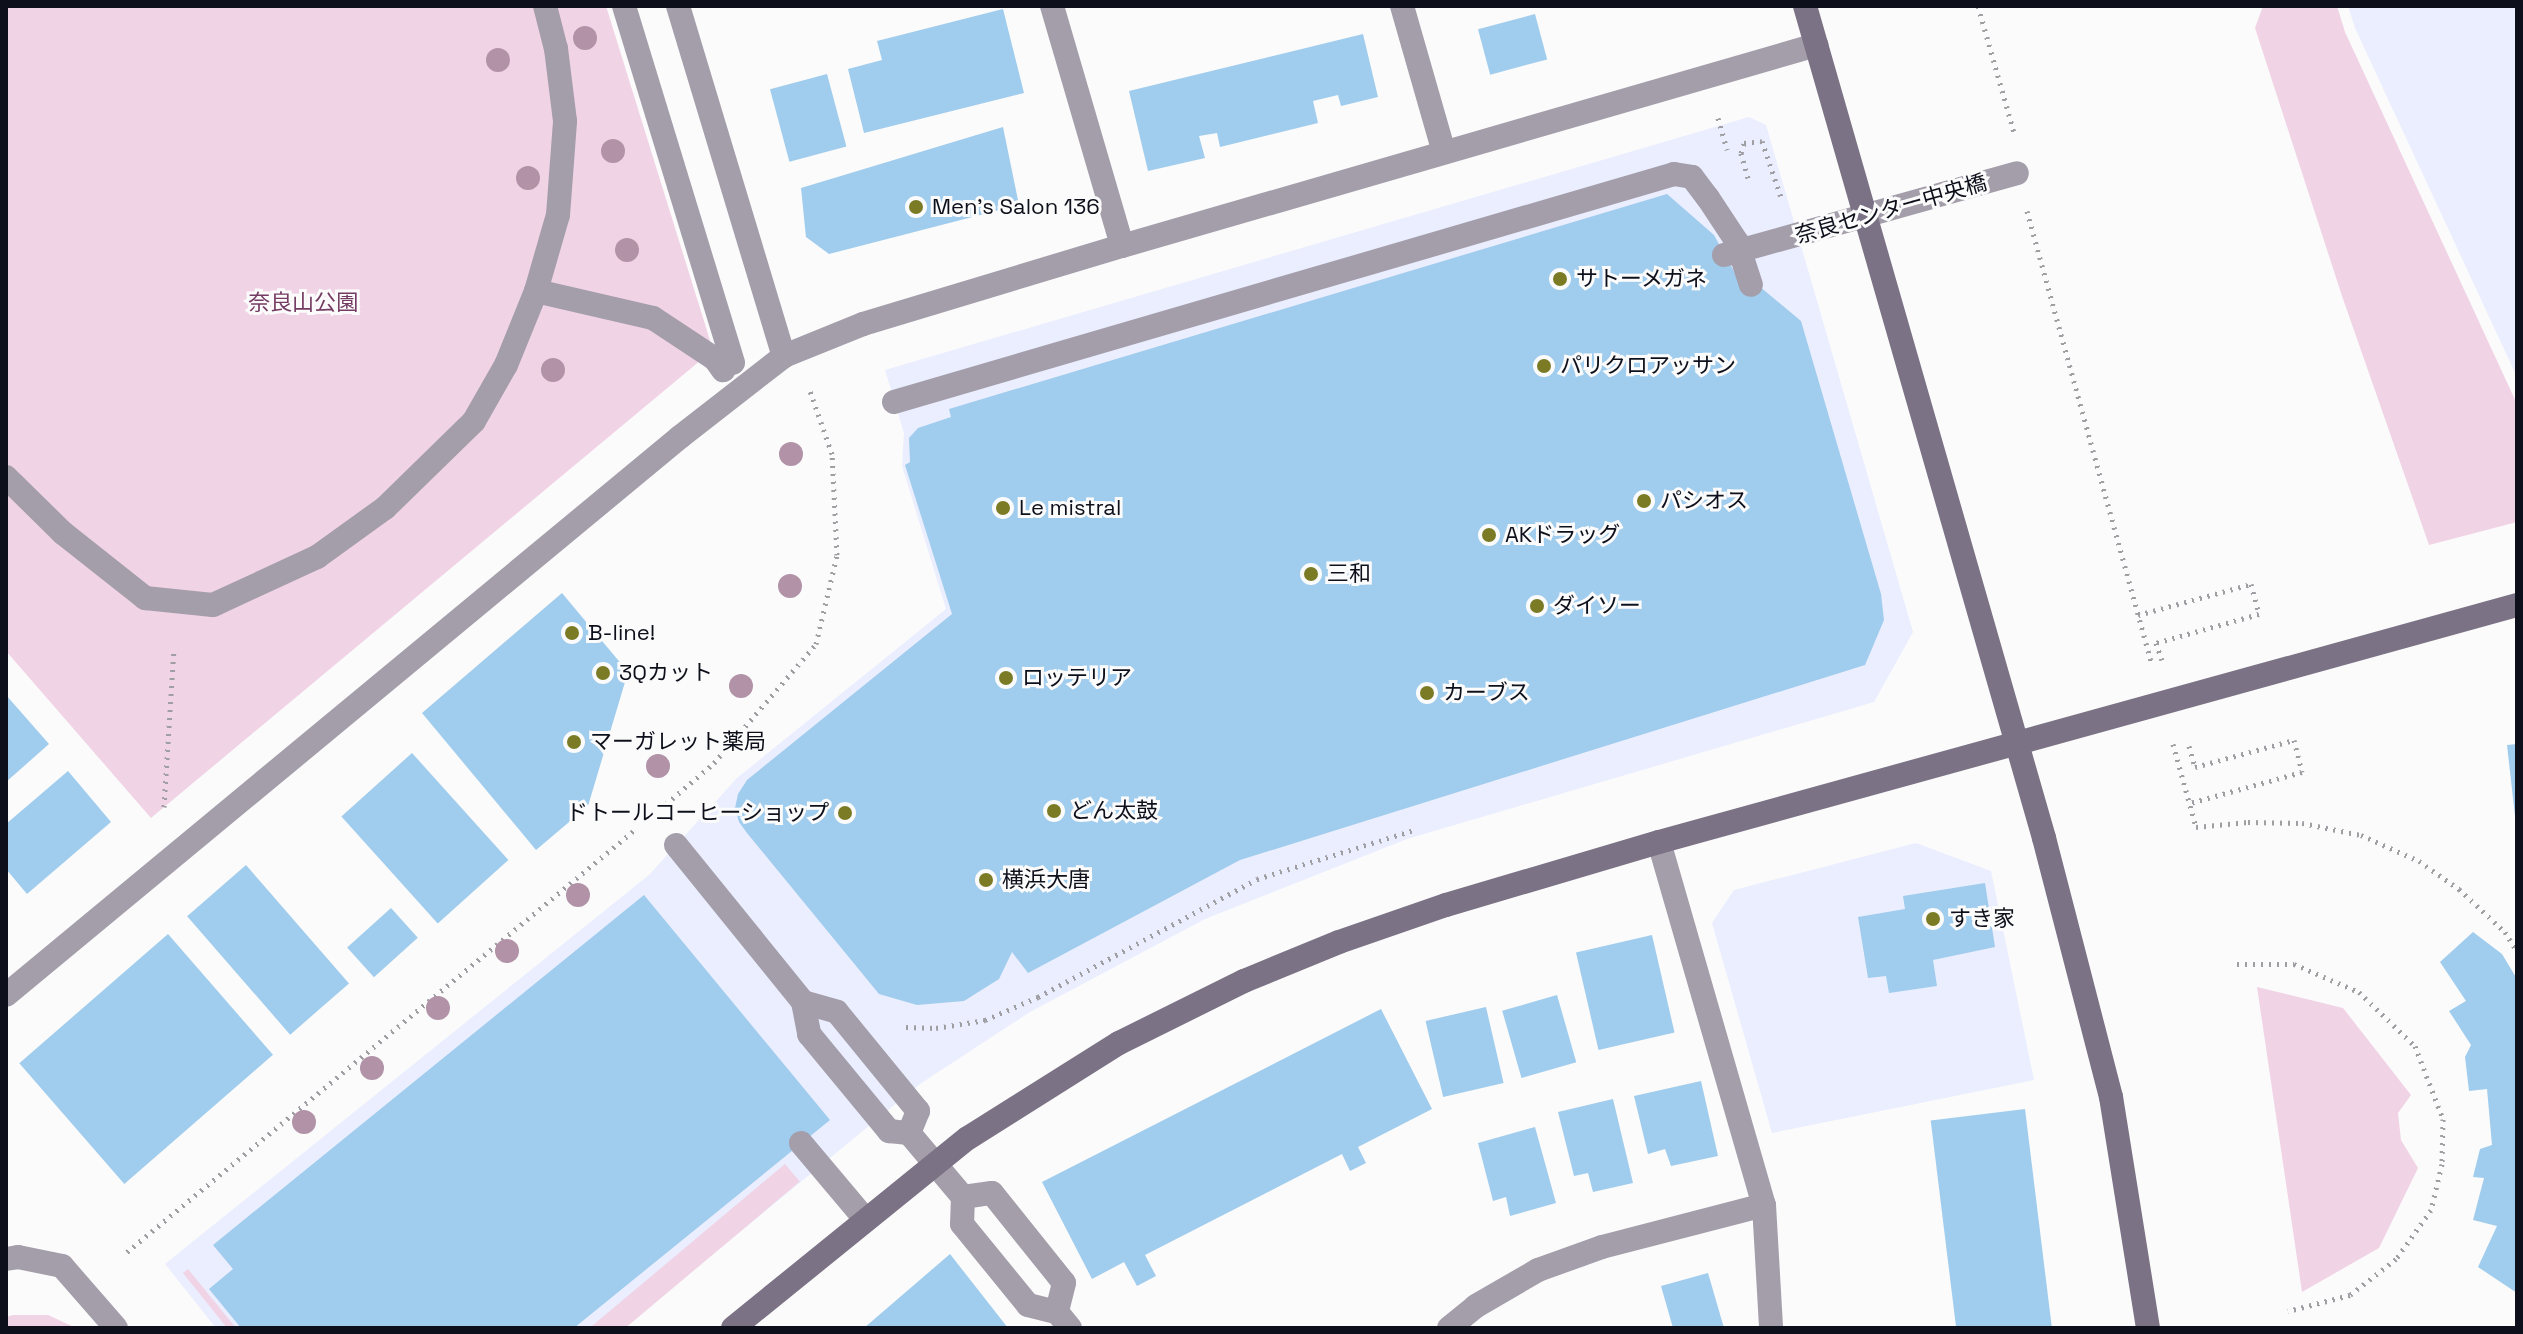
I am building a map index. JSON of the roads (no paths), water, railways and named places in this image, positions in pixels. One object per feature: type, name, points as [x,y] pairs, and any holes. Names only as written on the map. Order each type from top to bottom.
[{"type":"street","points":[[6,477],[63,533],[145,598],[213,605],[317,557],[385,508],[474,421],[506,365],[536,291],[558,215],[565,121],[556,49],[545,6]]},
{"type":"street","points":[[536,291],[653,318],[728,367],[624,6]]},
{"type":"street","points":[[678,6],[790,354]]},
{"type":"street","points":[[1052,6],[1122,246]]},
{"type":"street","points":[[1402,6],[1444,152]]},
{"type":"street","points":[[1805,6],[2018,744],[2111,1097],[2148,1328]]},
{"type":"street","points":[[6,993],[667,447],[790,354],[863,324],[1816,45]]},
{"type":"street","name":"奈良センター中央橋","points":[[1743,250],[2017,173]]},
{"type":"street","points":[[894,402],[1674,174],[1692,177],[1743,250],[1751,285]]},
{"type":"street","points":[[733,1328],[968,1138],[1119,1043],[1244,981],[1339,942],[1446,905],[1659,842],[2517,605]]},
{"type":"street","points":[[1659,842],[1764,1205],[1771,1328]]},
{"type":"street","points":[[676,845],[803,1002],[809,1034],[889,1131],[909,1133],[963,1197],[962,1224],[1028,1305],[1064,1320],[1064,1283],[992,1193],[963,1197]]},
{"type":"street","points":[[803,1002],[837,1012],[918,1111],[909,1133]]},
{"type":"street","points":[[801,1143],[865,1219]]},
{"type":"street","points":[[1449,1328],[1476,1306],[1538,1270],[1602,1247],[1764,1205]]},
{"type":"street","points":[[6,1259],[18,1257],[62,1266],[116,1328]]},
{"type":"place","name":"Men's Salon 136","points":[[916,207]]},
{"type":"place","name":"サトーメガネ","points":[[1560,279]]},
{"type":"place","name":"パリクロアッサン","points":[[1544,366]]},
{"type":"place","name":"パシオス","points":[[1644,501]]},
{"type":"place","name":"Le mistral","points":[[1003,508]]},
{"type":"place","name":"AKドラッグ","points":[[1489,535]]},
{"type":"place","name":"三和","points":[[1311,574]]},
{"type":"place","name":"ダイソー","points":[[1537,606]]},
{"type":"place","name":"B-line!","points":[[572,633]]},
{"type":"place","name":"3Qカット","points":[[603,673]]},
{"type":"place","name":"ロッテリア","points":[[1006,678]]},
{"type":"place","name":"カーブス","points":[[1427,693]]},
{"type":"place","name":"マーガレット薬局","points":[[574,742]]},
{"type":"place","name":"どん太鼓","points":[[1054,811]]},
{"type":"place","name":"ドトールコーヒーショップ","points":[[845,813]]},
{"type":"place","name":"横浜大唐","points":[[986,880]]},
{"type":"place","name":"すき家","points":[[1933,919]]},
{"type":"park label","name":"奈良山公園","points":[[303,303]]}]
